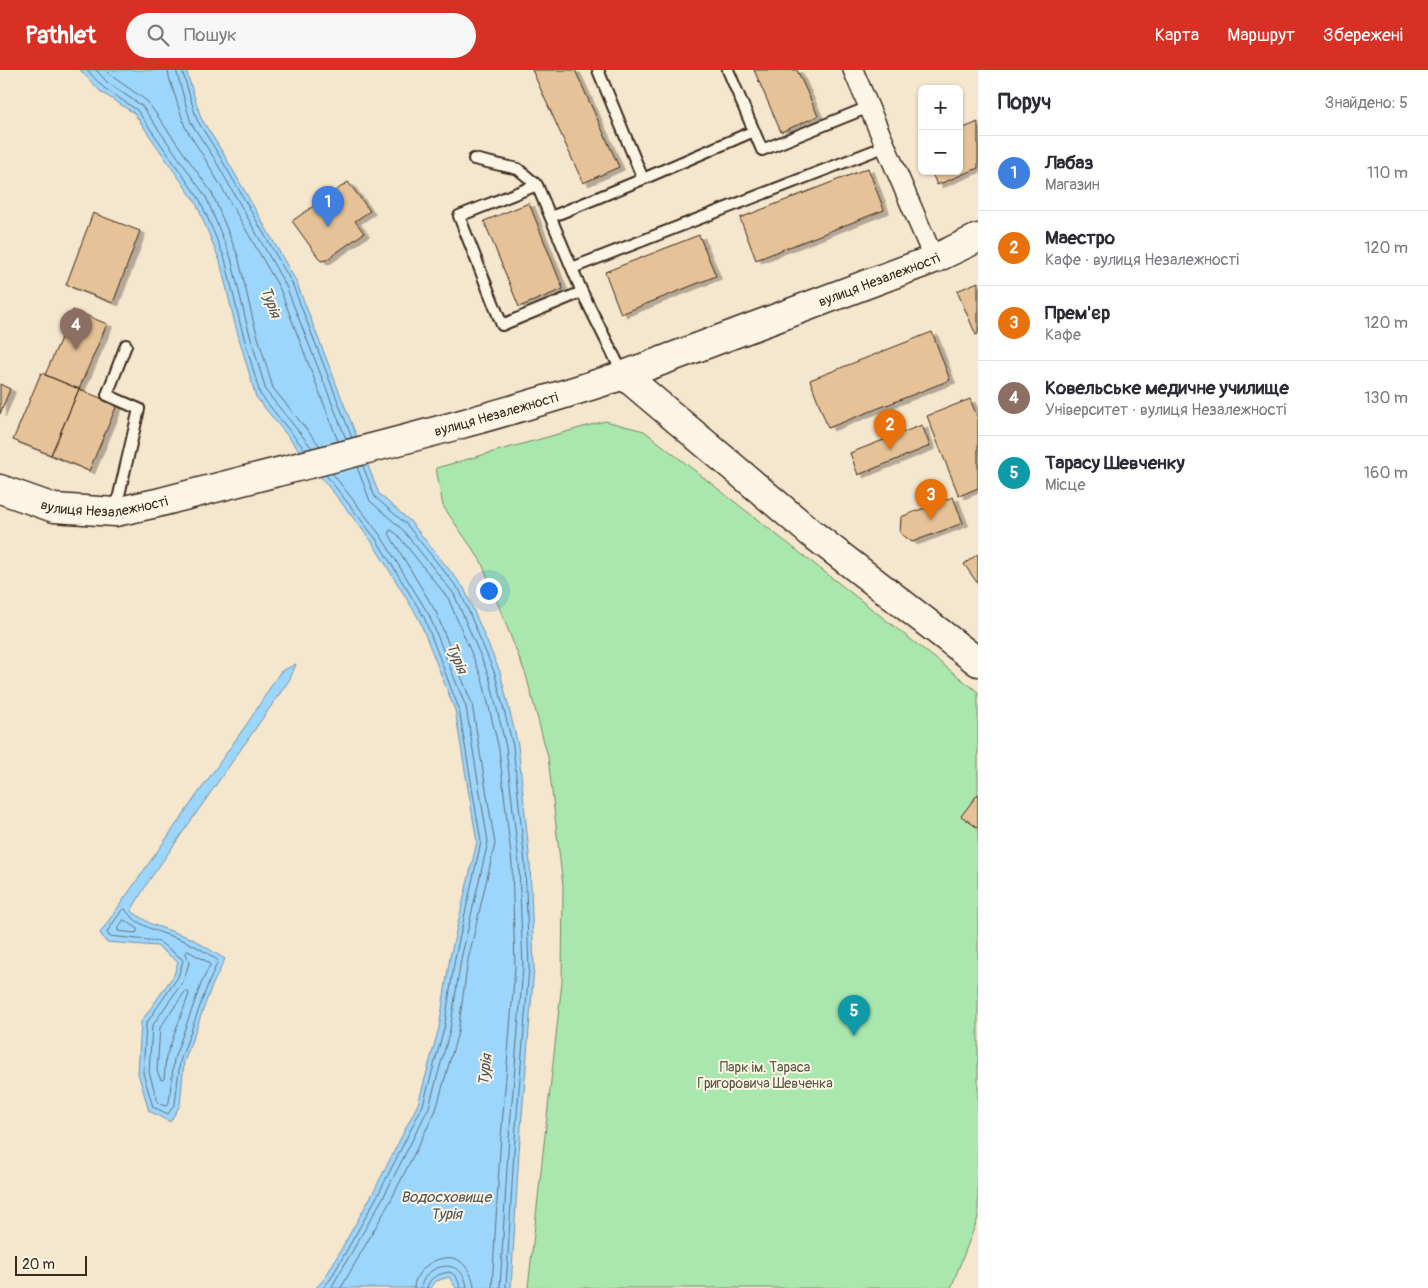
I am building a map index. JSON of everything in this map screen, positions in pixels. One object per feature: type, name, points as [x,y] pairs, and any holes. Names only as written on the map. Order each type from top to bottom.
[{"type":"main road","name":"вулиця Незалежності","points":[[0,489],[54,508],[115,512],[157,503],[472,421],[579,390],[624,375],[934,258],[978,238]]},
{"type":"main road","points":[[624,375],[811,533],[978,662]]},
{"type":"street","points":[[853,70],[934,258]]},
{"type":"lane","points":[[598,70],[643,179]]},
{"type":"lane","points":[[728,70],[762,150],[869,107]]},
{"type":"lane","points":[[551,217],[754,131]]},
{"type":"lane","points":[[572,268],[886,146]]},
{"type":"lane","points":[[474,158],[518,169],[537,185],[582,292],[624,375]]},
{"type":"lane","points":[[537,185],[459,216],[502,325],[582,292]]},
{"type":"lane","points":[[115,512],[139,409],[106,395],[126,345]]},
{"type":"green space","name":"Парк ім. Тараса Григоровича Шевченка","points":[[605,421],[644,431],[978,692],[978,1218],[951,1288],[528,1288],[562,982],[563,886],[548,757],[526,675],[481,561],[443,506],[436,468]]},
{"type":"water","name":"Водосховище Турія","points":[[80,70],[186,70],[201,118],[296,281],[379,494],[410,521],[464,588],[500,672],[518,745],[530,863],[534,968],[519,1152],[511,1288],[456,1288],[449,1277],[436,1281],[431,1288],[316,1288],[325,1278],[374,1191],[418,1104],[439,1028],[450,957],[477,842],[455,710],[419,619],[372,542],[256,397],[235,324],[220,261],[196,203],[134,113],[101,92]]},
{"type":"water","points":[[296,664],[290,679],[148,882],[131,911],[151,924],[191,938],[225,959],[211,988],[184,1062],[180,1105],[170,1122],[149,1111],[138,1073],[141,1022],[174,975],[178,962],[157,946],[106,942],[100,933],[251,718],[280,672]]},
{"type":"building","points":[[532,70],[575,70],[619,167],[583,183]]},
{"type":"building","points":[[754,70],[797,70],[818,116],[781,132]]},
{"type":"building","points":[[978,122],[978,168],[963,174],[963,130]]},
{"type":"building","points":[[868,168],[884,210],[756,260],[740,218]]},
{"type":"building","points":[[933,175],[961,175],[937,185]]},
{"type":"building","points":[[348,182],[370,211],[355,221],[364,233],[326,260],[321,261],[292,221]]},
{"type":"building","points":[[529,203],[563,289],[519,307],[484,221]]},
{"type":"building","points":[[93,213],[140,231],[113,303],[66,285]]},
{"type":"building","points":[[699,235],[716,276],[621,314],[605,272]]},
{"type":"building","points":[[978,282],[978,334],[976,335],[957,291]]},
{"type":"building","points":[[73,310],[107,324],[79,389],[45,375]]},
{"type":"building","points":[[932,332],[950,380],[828,428],[810,380]]},
{"type":"building","points":[[41,373],[79,389],[51,455],[13,440]]},
{"type":"building","points":[[0,384],[10,389],[0,414]]},
{"type":"building","points":[[79,389],[117,405],[89,471],[51,455]]},
{"type":"building","points":[[970,399],[978,419],[978,488],[959,496],[927,416]]},
{"type":"building","points":[[922,425],[930,446],[858,475],[850,453]]},
{"type":"building","points":[[953,497],[963,523],[912,542],[900,533],[901,517]]},
{"type":"building","points":[[978,554],[978,584],[964,564]]},
{"type":"building","points":[[978,794],[978,828],[961,816]]},
{"type":"place","name":"Лабаз","points":[[328,227]]},
{"type":"place","name":"Ковельське медичне училище","points":[[76,350]]},
{"type":"place","name":"Маестро","points":[[890,450]]},
{"type":"place","name":"Прем'єр","points":[[931,520]]},
{"type":"place","name":"Тарасу Шевченку","points":[[854,1036]]},
{"type":"water label","name":"Турія","points":[[271,302]]},
{"type":"water label","name":"Турія","points":[[457,658]]},
{"type":"water label","name":"Турія","points":[[485,1070]]}]
